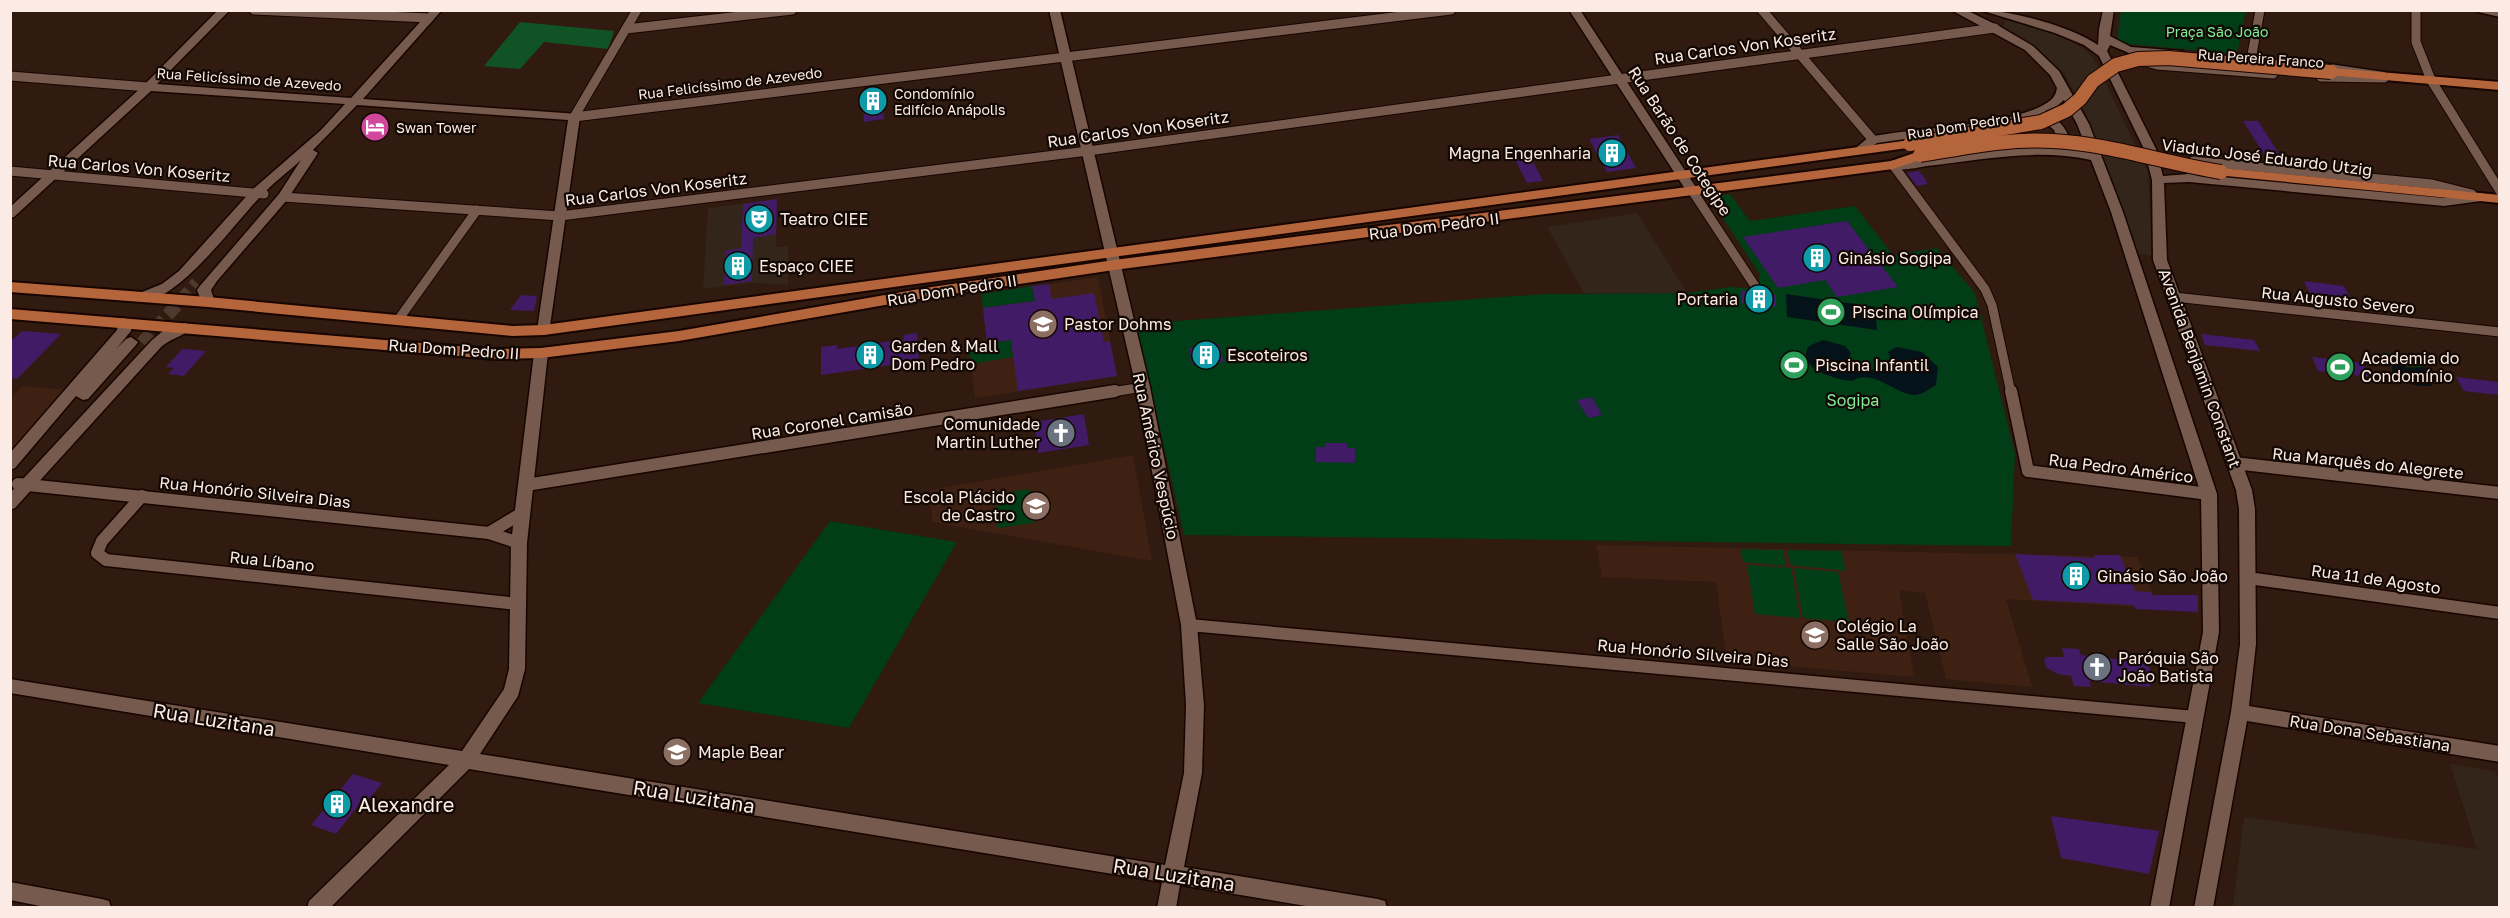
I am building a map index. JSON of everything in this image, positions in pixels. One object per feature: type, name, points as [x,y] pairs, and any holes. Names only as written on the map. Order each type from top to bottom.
[{"type":"main road","points":[[10,214],[148,87],[225,10]]},
{"type":"main road","name":"Rua Américo Vespúcio","points":[[1054,10],[1143,387],[1189,625],[1195,705],[1193,774],[1166,908]]},
{"type":"main road","name":"Rua Barão de Cotegipe","points":[[1574,10],[1693,192]]},
{"type":"main road","name":"Avenida Benjamin Constant","points":[[1956,10],[1995,28],[2029,48],[2055,73],[2083,124],[2120,223],[2210,495],[2211,632],[2159,908]]},
{"type":"main road","points":[[1985,10],[2068,34],[2104,54],[2104,38],[2109,10]]},
{"type":"main road","points":[[2482,10],[2499,15]]},
{"type":"main road","points":[[260,194],[191,282],[433,14]]},
{"type":"main road","name":"Rua Pereira Franco","points":[[2104,38],[2129,50],[2360,70],[2396,77]]},
{"type":"main road","name":"Avenida Benjamin Constant","points":[[2104,54],[2150,149],[2158,180],[2160,260],[2234,463],[2247,508],[2248,644],[2240,712],[2203,908]]},
{"type":"main road","name":"Rua Pereira Franco","points":[[1910,144],[2041,122],[2067,110],[2080,99],[2093,81],[2116,65],[2138,59],[2168,58],[2499,86]]},
{"type":"main road","name":"Rua Felicíssimo de Azevedo","points":[[148,87],[574,117]]},
{"type":"main road","name":"Rua Dom Pedro II","points":[[1858,151],[1873,140],[2016,119],[2052,104],[2060,97],[2063,88]]},
{"type":"main road","points":[[2038,111],[2062,130],[2065,150]]},
{"type":"main road","points":[[544,330],[574,117]]},
{"type":"main road","name":"Viaduto José Eduardo Utzig","points":[[1920,155],[2019,141],[2053,141],[2084,145],[2185,167],[2499,199]]},
{"type":"main road","name":"Rua Dom Pedro II","points":[[10,314],[495,354],[541,353],[679,336],[1113,258],[1682,174],[1910,144]]},
{"type":"main road","name":"Rua Dom Pedro II","points":[[10,287],[208,302],[512,331],[544,330],[1113,258],[1693,192],[2024,150],[2065,150],[2097,158]]},
{"type":"main road","name":"Rua Dom Pedro II","points":[[1893,165],[1920,155]]},
{"type":"main road","points":[[142,297],[167,287],[184,274],[260,194],[299,163]]},
{"type":"main road","points":[[208,302],[204,290],[283,196],[299,163]]},
{"type":"main road","points":[[2158,180],[2189,178],[2444,202],[2481,197]]},
{"type":"main road","points":[[10,464],[124,331],[124,324]]},
{"type":"main road","points":[[17,484],[157,343],[168,334],[185,328]]},
{"type":"main road","points":[[10,504],[17,484],[137,343]]},
{"type":"main road","points":[[316,908],[467,759],[512,691],[517,669],[519,543],[541,353]]},
{"type":"main road","name":"Rua Luzitana","points":[[10,686],[1378,908]]},
{"type":"main road","name":"Rua Dona Sebastiana","points":[[2240,712],[2499,754]]},
{"type":"main road","points":[[11,892],[102,908]]},
{"type":"street","points":[[254,10],[433,14]]},
{"type":"street","points":[[574,117],[637,10]]},
{"type":"street","points":[[626,29],[792,10]]},
{"type":"street","name":"Rua Felicíssimo de Azevedo","points":[[574,117],[1451,10]]},
{"type":"street","points":[[1762,10],[1873,140]]},
{"type":"street","points":[[2251,60],[2260,10]]},
{"type":"street","points":[[2416,10],[2416,42],[2431,80],[2499,191]]},
{"type":"street","name":"Rua Carlos Von Koseritz","points":[[283,196],[560,216],[1088,151],[1995,28]]},
{"type":"street","name":"Rua Pereira Franco","points":[[2129,50],[2142,61],[2157,65],[2335,78],[2396,77]]},
{"type":"street","name":"Rua Felicíssimo de Azevedo","points":[[10,76],[148,87]]},
{"type":"street","points":[[2150,149],[2167,156],[2204,162],[2432,184],[2481,197]]},
{"type":"street","name":"Rua Pedro Américo","points":[[1893,165],[1985,289],[1992,306],[2028,471],[2210,495]]},
{"type":"street","name":"Rua Carlos Von Koseritz","points":[[10,171],[260,194]]},
{"type":"street","name":"Rua Barão de Cotegipe","points":[[1693,192],[1758,289]]},
{"type":"street","points":[[398,320],[477,210]]},
{"type":"street","name":"Rua Augusto Severo","points":[[2174,297],[2499,332]]},
{"type":"street","name":"Rua Coronel Camisão","points":[[525,485],[1143,387]]},
{"type":"street","name":"Rua Marquês do Alegrete","points":[[2234,463],[2499,493]]},
{"type":"street","name":"Rua Honório Silveira Dias","points":[[17,484],[489,533],[519,543]]},
{"type":"street","name":"Rua Líbano","points":[[142,496],[102,541],[97,554],[106,560],[518,604]]},
{"type":"street","points":[[489,533],[522,513]]},
{"type":"street","name":"Rua 11 de Agosto","points":[[2248,579],[2499,613]]},
{"type":"street","name":"Rua Honório Silveira Dias","points":[[1189,625],[2194,717]]},
{"type":"shaded area","points":[[2006,20],[2064,36],[2089,53],[2097,65],[2148,172],[2152,256],[2138,254],[2089,120],[2064,73],[2037,48],[2003,27]]},
{"type":"shaded area","points":[[777,199],[776,247],[788,246],[788,285],[751,283],[703,289],[708,208]]},
{"type":"shaded area","points":[[1637,213],[1687,293],[1584,293],[1547,227]]},
{"type":"shaded area","name":"Pastor Dohms","points":[[1098,277],[1117,376],[975,398],[969,346],[987,343],[981,294]]},
{"type":"shaded area","name":"Piscina Olímpica","points":[[1786,294],[1875,307],[1877,330],[1787,317]]},
{"type":"shaded area","points":[[1823,340],[1845,346],[1851,353],[1848,361],[1858,368],[1870,370],[1881,368],[1891,361],[1888,352],[1896,347],[1922,352],[1938,367],[1936,385],[1923,393],[1914,395],[1868,377],[1852,381],[1828,375],[1812,366],[1807,361],[1806,354],[1809,346]]},
{"type":"shaded area","points":[[2392,363],[2409,368],[2425,367],[2436,381],[2428,381],[2432,386],[2419,386],[2402,381],[2402,378],[2392,374]]},
{"type":"shaded area","points":[[22,386],[69,390],[11,452],[11,398]]},
{"type":"shaded area","name":"Escola Plácido de Castro","points":[[1133,455],[1152,561],[932,522],[930,490]]},
{"type":"shaded area","name":"Colégio La Salle São João","points":[[1596,545],[2137,557],[2159,608],[2006,599],[2032,687],[1946,679],[1925,593],[1899,590],[1914,677],[1727,661],[1716,582],[1602,577]]},
{"type":"shaded area","points":[[2450,764],[2495,771],[2499,782],[2499,907],[2233,907],[2244,817],[2477,849]]},
{"type":"green space","name":"Praça São João","points":[[2121,10],[2246,11],[2237,54],[2127,44],[2117,39]]},
{"type":"green space","points":[[520,22],[614,31],[608,49],[544,42],[520,69],[484,66]]},
{"type":"green space","name":"Sogipa","points":[[1730,194],[1750,221],[1855,206],[1893,255],[1937,248],[1975,293],[2015,454],[2011,546],[1184,535],[1136,324],[1543,294],[1687,293],[1731,287],[1760,289],[1759,273],[1709,197]]},
{"type":"green space","points":[[1032,286],[1035,301],[983,308],[981,294]]},
{"type":"green space","points":[[1011,340],[1013,357],[971,364],[969,346]]},
{"type":"green space","points":[[2381,353],[2405,354],[2416,359],[2425,367],[2401,365]]},
{"type":"green space","points":[[1029,489],[1033,523],[998,528],[996,494]]},
{"type":"green space","points":[[830,521],[957,542],[849,728],[698,703]]},
{"type":"green space","points":[[1741,549],[1783,550],[1786,566],[1743,562]]},
{"type":"green space","points":[[1787,550],[1841,551],[1846,571],[1791,565]]},
{"type":"green space","points":[[1747,565],[1791,568],[1800,618],[1755,614]]},
{"type":"green space","points":[[1794,568],[1838,572],[1849,622],[1803,618]]},
{"type":"building","name":"Condomínio Edifício Anápolis","points":[[882,88],[884,119],[864,122],[862,91]]},
{"type":"building","points":[[2243,121],[2258,121],[2285,163],[2269,162]]},
{"type":"building","name":"Magna Engenharia","points":[[1618,135],[1636,168],[1607,172],[1589,139]]},
{"type":"building","points":[[1528,152],[1543,181],[1527,183],[1512,154]]},
{"type":"building","points":[[1919,171],[1928,184],[1917,186],[1907,173]]},
{"type":"building","points":[[777,199],[776,234],[753,238],[752,281],[724,285],[725,251],[741,248],[743,204]]},
{"type":"building","name":"Ginásio Sogipa","points":[[1847,221],[1898,287],[1837,297],[1825,280],[1778,288],[1743,237]]},
{"type":"building","points":[[2304,281],[2344,286],[2352,301],[2332,301],[2311,296]]},
{"type":"building","name":"Pastor Dohms","points":[[1049,284],[1052,299],[1094,293],[1104,342],[1110,341],[1117,376],[1018,391],[1011,340],[987,343],[983,308],[1035,301],[1032,286]]},
{"type":"building","name":"Portaria","points":[[1741,290],[1757,296],[1762,293],[1776,295],[1776,307],[1742,303]]},
{"type":"building","points":[[521,295],[537,296],[534,311],[510,310]]},
{"type":"building","points":[[22,331],[61,334],[17,379],[10,378],[10,342]]},
{"type":"building","name":"Garden & Mall Dom Pedro","points":[[917,333],[919,361],[821,375],[821,347],[837,345],[837,349],[904,339],[903,335]]},
{"type":"building","points":[[2201,334],[2254,340],[2260,351],[2205,345]]},
{"type":"building","name":"Escoteiros","points":[[1219,344],[1224,362],[1192,364],[1189,348]]},
{"type":"building","points":[[182,349],[206,351],[184,376],[168,374],[174,368],[166,367]]},
{"type":"building","name":"Academia do Condomínio","points":[[2312,357],[2363,363],[2370,377],[2318,371]]},
{"type":"building","points":[[2456,377],[2499,382],[2499,395],[2464,391]]},
{"type":"building","points":[[1592,397],[1602,415],[1588,418],[1577,400]]},
{"type":"building","name":"Comunidade Martin Luther","points":[[1084,414],[1089,445],[1038,453],[1034,422]]},
{"type":"building","points":[[1325,443],[1347,443],[1347,448],[1355,448],[1355,463],[1316,462],[1316,447],[1325,447]]},
{"type":"building","name":"Ginásio São João","points":[[2015,554],[2095,558],[2094,555],[2120,555],[2135,591],[2151,592],[2152,595],[2198,595],[2198,612],[2135,609],[2134,605],[2033,600]]},
{"type":"building","name":"Paróquia São João Batista","points":[[2062,648],[2079,649],[2081,655],[2142,662],[2149,667],[2154,681],[2149,687],[2089,681],[2091,687],[2074,686],[2071,676],[2057,674],[2046,667],[2044,661],[2046,657],[2064,657]]},
{"type":"building","name":"Alexandre","points":[[353,774],[382,783],[369,799],[364,798],[336,834],[311,825]]},
{"type":"building","points":[[2051,816],[2159,831],[2149,874],[2061,858]]},
{"type":"tunnel","points":[[142,343],[197,283]]},
{"type":"place","name":"Condomínio Edifício Anápolis","points":[[873,101]]},
{"type":"place","name":"Swan Tower","points":[[375,127]]},
{"type":"place","name":"Magna Engenharia","points":[[1612,153]]},
{"type":"place","name":"Teatro CIEE","points":[[759,219]]},
{"type":"place","name":"Ginásio Sogipa","points":[[1817,258]]},
{"type":"place","name":"Espaço CIEE","points":[[738,266]]},
{"type":"place","name":"Portaria","points":[[1759,299]]},
{"type":"place","name":"Piscina Olímpica","points":[[1831,312]]},
{"type":"place","name":"Pastor Dohms","points":[[1043,324]]},
{"type":"place","name":"Garden & Mall Dom Pedro","points":[[870,355]]},
{"type":"place","name":"Escoteiros","points":[[1206,355]]},
{"type":"place","name":"Piscina Infantil","points":[[1794,365]]},
{"type":"place","name":"Academia do Condomínio","points":[[2340,367]]},
{"type":"place","name":"Comunidade Martin Luther","points":[[1061,433]]},
{"type":"place","name":"Escola Plácido de Castro","points":[[1036,506]]},
{"type":"place","name":"Ginásio São João","points":[[2076,576]]},
{"type":"place","name":"Colégio La Salle São João","points":[[1815,635]]},
{"type":"place","name":"Paróquia São João Batista","points":[[2097,667]]},
{"type":"place","name":"Maple Bear","points":[[677,752]]},
{"type":"place","name":"Alexandre","points":[[337,804]]}]
